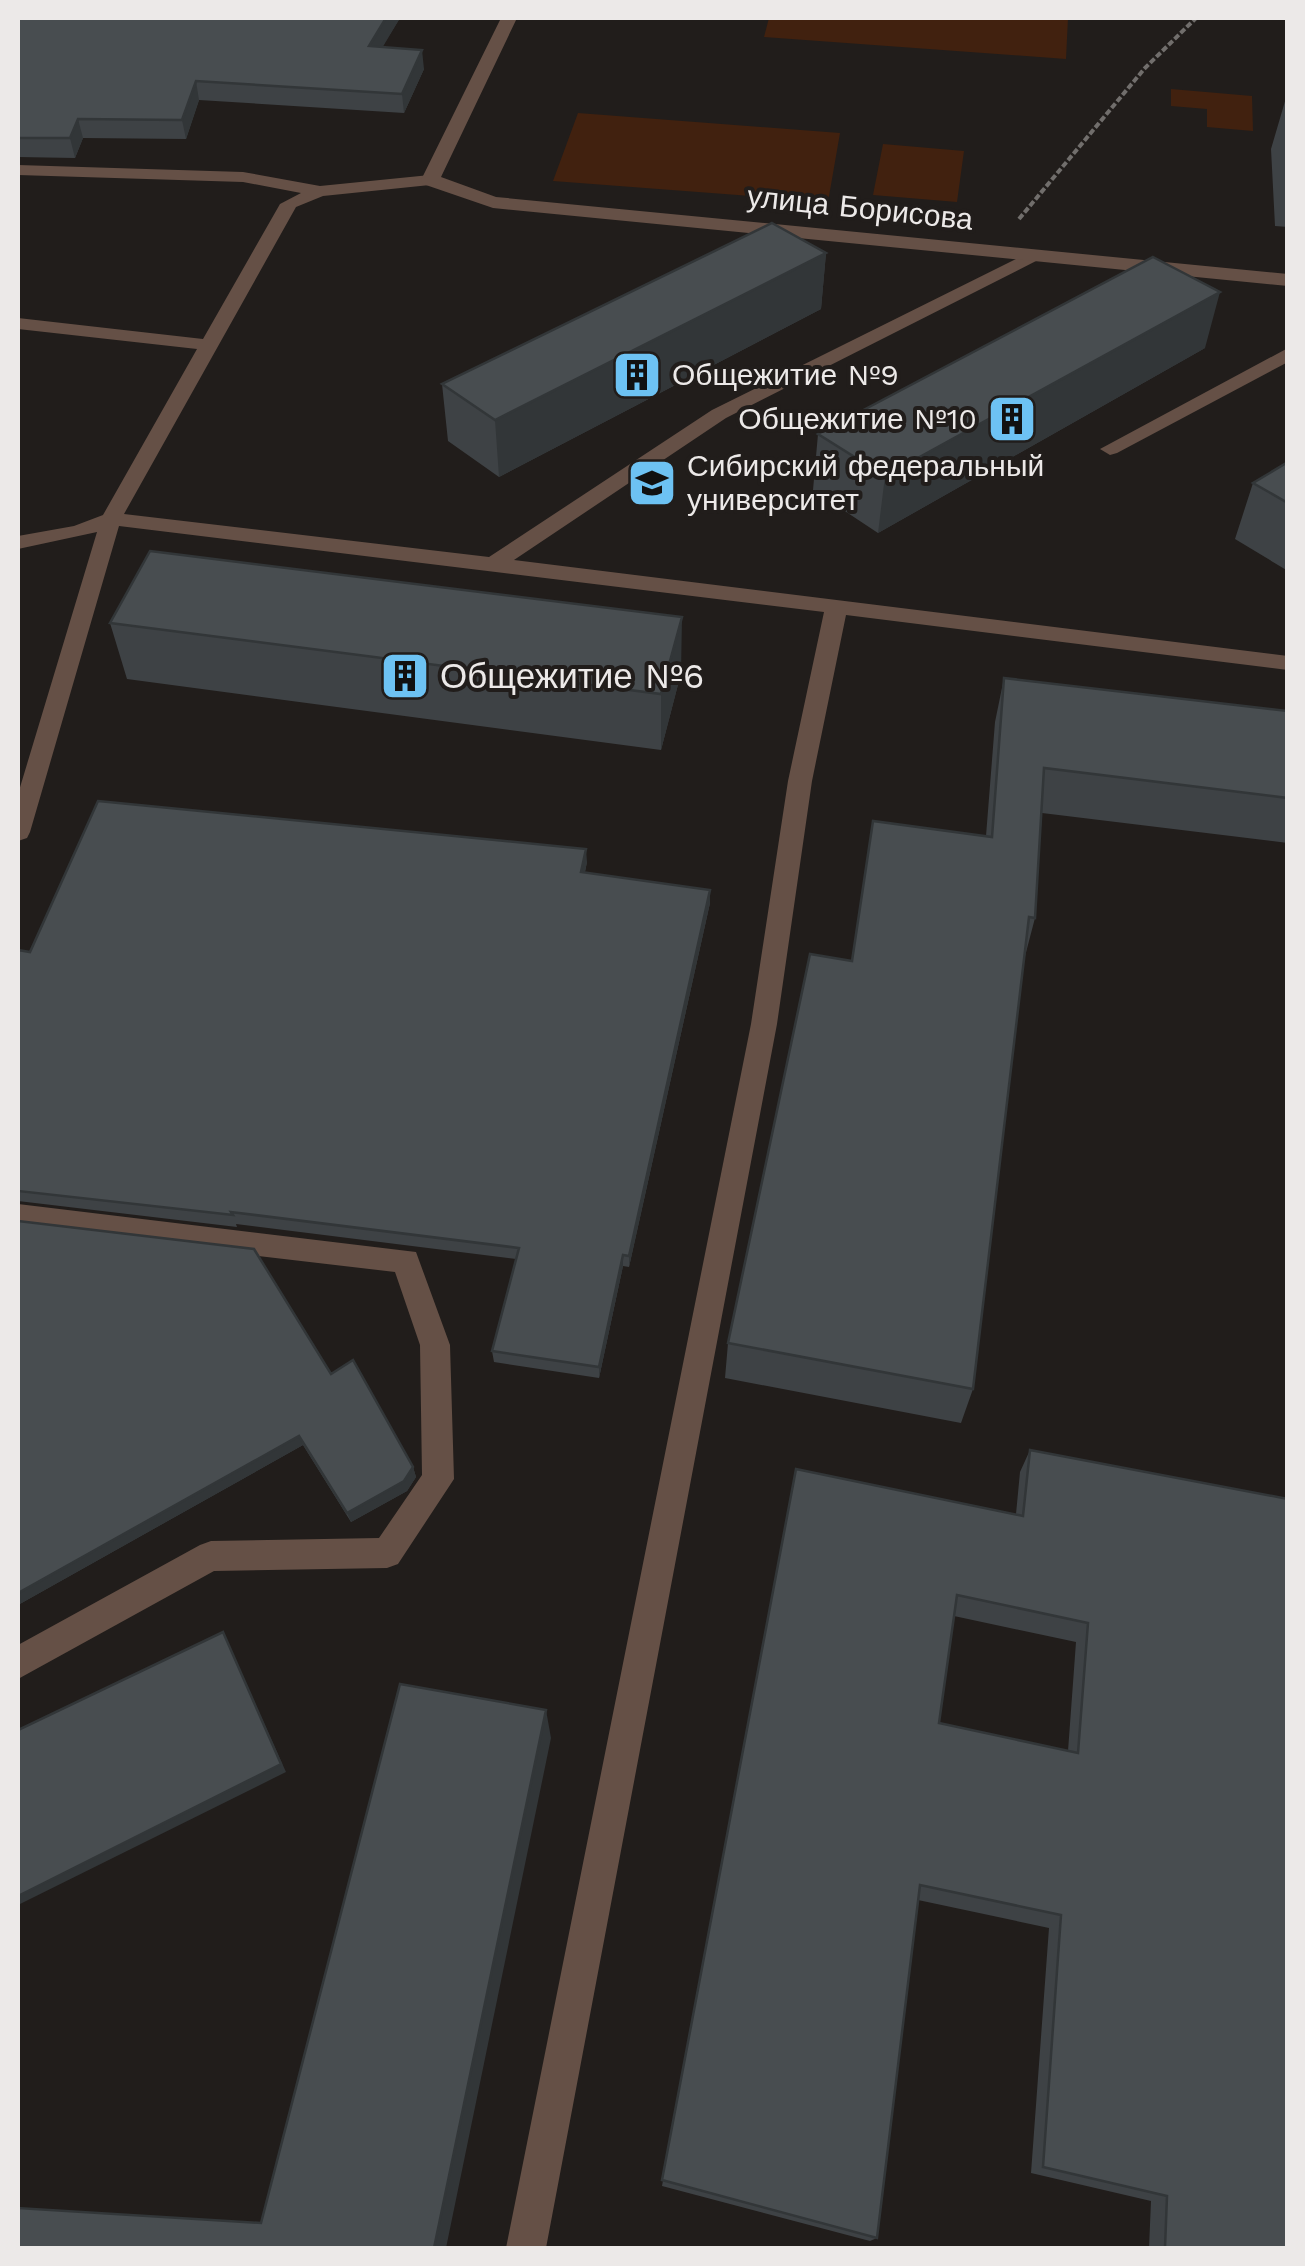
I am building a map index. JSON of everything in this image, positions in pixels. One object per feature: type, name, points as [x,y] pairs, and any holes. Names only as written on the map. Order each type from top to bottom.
[{"type":"street","points":[[430,180],[509,18]]},
{"type":"street","name":"улица Борисова","points":[[430,180],[493,202],[1032,256],[1194,263],[1288,280]]},
{"type":"lane","points":[[18,170],[243,177],[320,191],[430,180]]},
{"type":"lane","points":[[18,832],[111,518],[289,204],[320,191]]},
{"type":"lane","points":[[494,564],[719,414],[1032,256]]},
{"type":"lane","points":[[18,323],[209,345]]},
{"type":"lane","points":[[1110,449],[1288,354]]},
{"type":"lane","points":[[18,542],[78,532],[111,518],[1288,663]]},
{"type":"lane","points":[[526,2248],[764,1024],[800,781],[836,609]]},
{"type":"lane","points":[[18,1216],[406,1261],[435,1345],[438,1479],[388,1554],[211,1556],[18,1662]]},
{"type":"path","points":[[992,251],[1145,68],[1196,18]]},
{"type":"shaded area","points":[[769,18],[1068,18],[1066,59],[764,37]]},
{"type":"shaded area","points":[[1171,89],[1252,96],[1253,131],[1207,127],[1207,109],[1171,106]]},
{"type":"shaded area","points":[[578,113],[840,133],[828,202],[553,181]]},
{"type":"shaded area","points":[[883,144],[964,151],[957,202],[873,195]]},
{"type":"building","points":[[18,18],[386,18],[369,46],[422,50],[402,94],[196,81],[182,120],[78,119],[70,138],[18,138]]},
{"type":"building","points":[[772,223],[826,253],[495,420],[442,384]]},
{"type":"building","points":[[1153,257],[1220,292],[885,476],[818,434]]},
{"type":"building","points":[[1288,462],[1288,503],[1253,483]]},
{"type":"building","points":[[150,551],[682,617],[661,694],[110,623]]},
{"type":"building","points":[[1004,678],[1288,711],[1288,798],[1044,768],[1035,918],[1029,917],[973,1389],[728,1343],[810,954],[852,961],[873,821],[992,837]]},
{"type":"building","points":[[98,801],[586,849],[581,872],[710,890],[629,1256],[623,1255],[599,1367],[492,1351],[519,1248],[231,1212],[233,1215],[18,1191],[18,950],[30,952]]},
{"type":"building","points":[[18,1221],[254,1249],[331,1374],[353,1360],[413,1467],[404,1481],[347,1513],[299,1436],[18,1593]]},
{"type":"building","points":[[1030,1450],[1288,1499],[1288,2248],[1165,2248],[1167,2196],[1043,2167],[1061,1915],[920,1885],[877,2238],[662,2180],[796,1469],[1023,1516]],"holes":[[[957,1595],[1088,1623],[1078,1753],[939,1723]]]},
{"type":"building","points":[[223,1632],[281,1764],[18,1896],[18,1730]]},
{"type":"building","points":[[400,1684],[546,1710],[434,2248],[18,2248],[18,2208],[261,2223]]},
{"type":"place","name":"Общежитие №9","points":[[637,375]]},
{"type":"place","name":"Общежитие №10","points":[[1012,419]]},
{"type":"place","name":"Сибирский федеральный университет","points":[[652,483]]},
{"type":"place","name":"Общежитие №6","points":[[405,676]]}]
